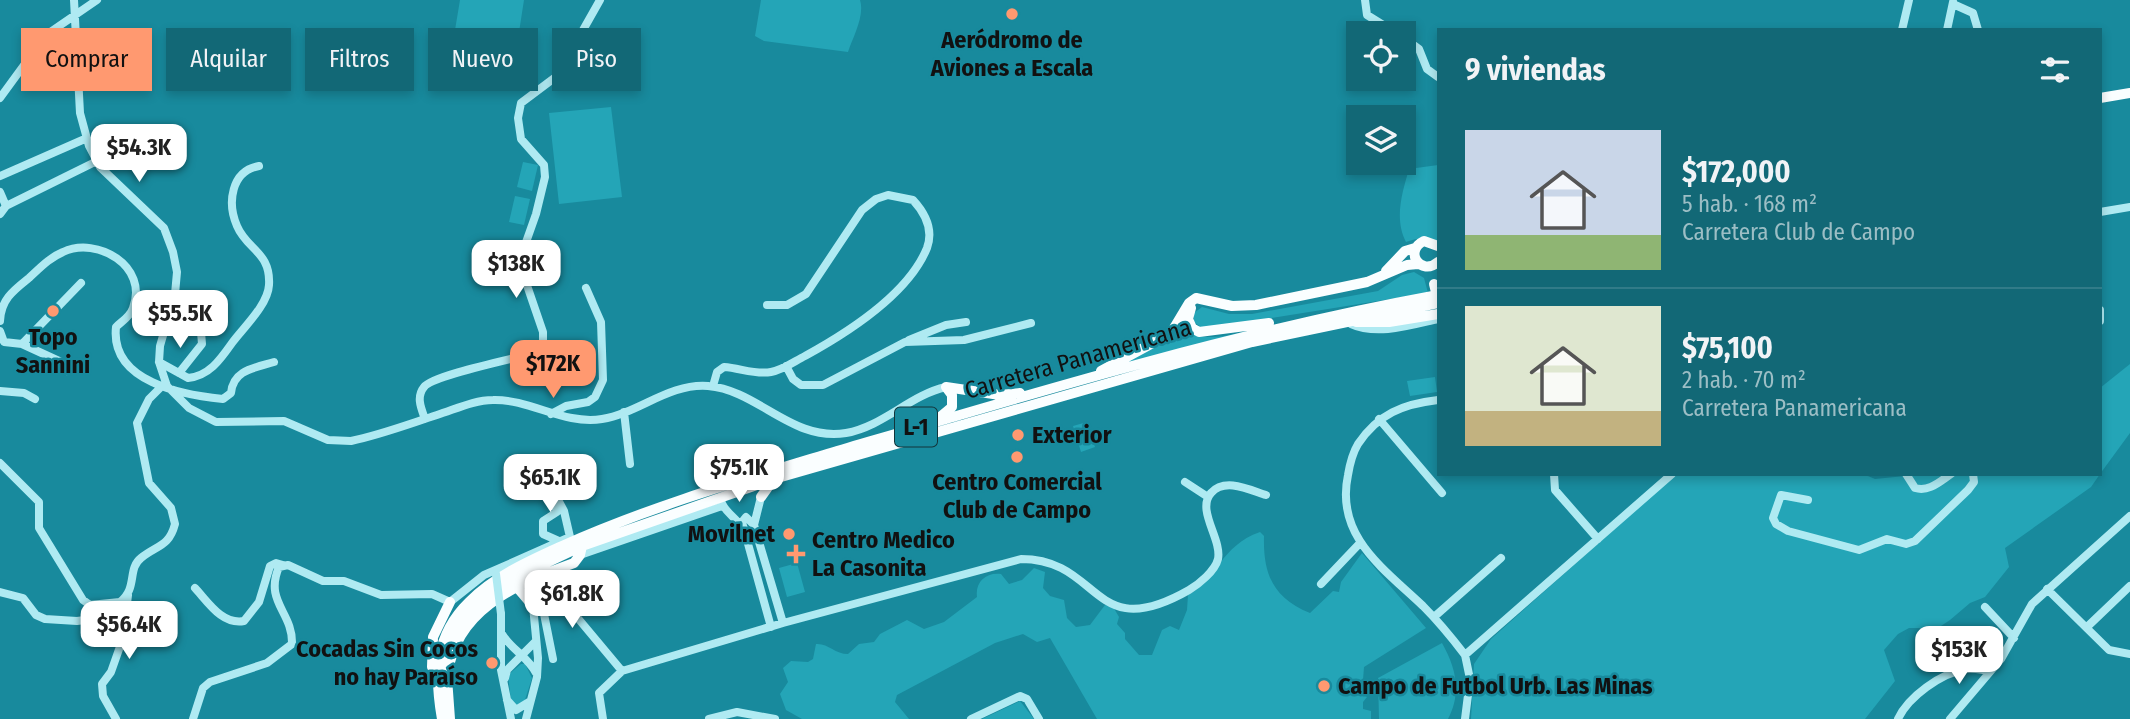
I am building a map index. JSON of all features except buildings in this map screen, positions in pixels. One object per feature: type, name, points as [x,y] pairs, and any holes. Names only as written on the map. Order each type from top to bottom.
[{"type":"main road","points":[[2102,98],[2130,93]]},
{"type":"main road","points":[[2102,104],[2130,99]]},
{"type":"main road","points":[[1379,278],[1405,251],[1424,241],[1433,241],[1437,245]]},
{"type":"main road","name":"L-1","points":[[1415,248],[1414,257],[1434,284],[1437,295]]},
{"type":"main road","name":"L-1","points":[[1336,314],[1208,332],[1192,328],[1188,319],[1192,306],[1206,302],[1256,305],[1379,278],[1399,268],[1431,267],[1437,263]]},
{"type":"main road","name":"L-1","points":[[1434,284],[1437,268]]},
{"type":"main road","name":"L-1","points":[[1058,388],[1108,369],[1171,333],[1189,303],[1196,298],[1222,303]]},
{"type":"main road","name":"Carretera Panamericana","points":[[442,719],[442,639],[448,625],[470,601],[511,571],[606,527],[689,496],[934,421],[1247,334],[1336,314],[1437,299]]},
{"type":"main road","name":"Carretera Panamericana","points":[[450,719],[441,684],[452,638],[481,602],[510,580],[721,502],[774,479],[1252,342],[1437,299]]},
{"type":"main road","name":"L-1","points":[[1345,321],[1369,323],[1437,316]]},
{"type":"main road","points":[[946,387],[1000,395],[1058,388]]},
{"type":"main road","name":"L-1","points":[[934,421],[952,407],[952,395],[946,387]]},
{"type":"main road","points":[[761,497],[774,479]]},
{"type":"main road","points":[[566,539],[606,527]]},
{"type":"main road","points":[[533,606],[539,588],[547,578],[579,555]]},
{"type":"main road","name":"L-1","points":[[441,684],[459,642],[492,601],[579,555]]},
{"type":"main road","points":[[516,586],[533,606]]},
{"type":"main road","points":[[441,684],[431,654],[433,637],[450,602]]},
{"type":"street","points":[[74,0],[80,113],[87,138],[97,161],[164,228],[173,252],[177,272],[175,294],[161,332],[159,362],[165,385],[189,408],[216,422],[284,421],[328,440],[363,439],[474,402],[497,399],[551,414],[594,420],[624,412],[681,389],[713,386],[729,390],[811,432],[835,434],[856,430],[882,420],[925,391],[946,387]]},
{"type":"street","points":[[0,98],[37,45],[75,13],[97,0]]},
{"type":"street","points":[[425,419],[419,400],[424,387],[429,383],[444,376],[534,353],[543,344],[543,332],[519,262],[536,214],[545,177],[544,165],[521,139],[518,118],[521,103],[557,76],[600,0]]},
{"type":"street","points":[[1364,0],[1367,15],[1377,21]]},
{"type":"street","points":[[1902,28],[1909,0]]},
{"type":"street","points":[[1947,28],[1953,2],[1973,13],[1977,28]]},
{"type":"street","points":[[1416,47],[1427,69],[1437,76]]},
{"type":"street","points":[[0,176],[87,138]]},
{"type":"street","points":[[0,214],[6,206],[97,161]]},
{"type":"street","points":[[159,362],[187,378],[197,377],[217,363],[267,295],[268,276],[263,256],[238,228],[234,216],[236,181],[241,172],[259,166]]},
{"type":"street","points":[[0,192],[6,206]]},
{"type":"street","points":[[713,386],[718,372],[724,367],[752,373],[772,372],[846,334],[875,312],[909,275],[928,247],[927,217],[913,200],[888,195],[876,199],[862,210],[806,294],[787,305],[767,305]]},
{"type":"street","points":[[2102,212],[2130,207]]},
{"type":"street","points":[[0,317],[10,292],[44,262],[77,247],[100,248],[120,258],[133,282],[135,305],[129,316],[116,327],[116,344],[136,376],[196,396],[223,399],[231,393],[232,382],[237,375],[274,362]]},
{"type":"street","points":[[22,344],[81,283]]},
{"type":"street","points":[[551,414],[566,406],[588,402],[595,397],[603,380],[601,322],[586,288]]},
{"type":"street","points":[[1345,321],[1360,328],[1387,328],[1437,316]]},
{"type":"street","points":[[786,366],[793,379],[801,385],[823,385],[905,342],[946,325],[966,322]]},
{"type":"street","points":[[905,342],[964,340],[1031,323]]},
{"type":"street","points":[[0,331],[4,342],[22,344],[59,361],[67,371]]},
{"type":"street","points":[[179,373],[202,344],[201,332]]},
{"type":"street","points":[[116,719],[103,696],[102,684],[111,672],[123,638],[124,615],[134,568],[141,558],[164,547],[175,524],[171,508],[149,483],[137,423],[149,398],[165,385]]},
{"type":"street","points":[[0,391],[15,391],[35,399]]},
{"type":"street","points":[[1437,400],[1408,404],[1379,419],[1352,454],[1345,489],[1349,521],[1360,543],[1434,617],[1465,655],[1470,679],[1465,719]]},
{"type":"street","points":[[624,412],[630,464]]},
{"type":"street","points":[[1379,419],[1442,493]]},
{"type":"street","points":[[0,463],[39,502],[39,528],[83,600],[90,605],[102,605],[120,602],[128,595]]},
{"type":"street","points":[[1554,476],[1555,490],[1598,539]]},
{"type":"street","points":[[1465,655],[1670,476]]},
{"type":"street","points":[[1907,476],[1914,488],[1921,490],[1948,476]]},
{"type":"street","points":[[1808,500],[1781,495],[1773,518],[1776,524],[1788,531],[1859,550],[1887,539],[1906,544],[1915,541],[1968,490],[1974,482],[1973,476]]},
{"type":"street","points":[[1185,482],[1208,496]]},
{"type":"street","points":[[549,483],[564,510],[566,539]]},
{"type":"street","points":[[511,493],[524,485],[552,498],[557,512],[543,521],[542,550]]},
{"type":"street","points":[[603,719],[599,693],[622,671],[783,623],[1021,559],[1048,561],[1060,566],[1115,607],[1130,610],[1154,606],[1191,589],[1217,561],[1219,548],[1207,512],[1208,496],[1216,488],[1231,485],[1266,495]]},
{"type":"street","points":[[754,525],[761,497]]},
{"type":"street","points":[[721,502],[744,531]]},
{"type":"street","points":[[771,627],[744,531],[743,518],[750,518],[754,525],[783,623]]},
{"type":"street","points":[[1950,719],[2014,638],[2026,612],[2047,589],[2129,519]]},
{"type":"street","points":[[544,534],[566,539]]},
{"type":"street","points":[[195,588],[223,617],[231,621],[244,621],[258,601],[270,566],[276,563],[323,581],[354,584],[372,594],[432,594],[450,602],[497,571],[566,539]]},
{"type":"street","points":[[1321,584],[1360,543]]},
{"type":"street","points":[[1434,617],[1501,558]]},
{"type":"street","points":[[193,719],[203,688],[210,682],[267,663],[292,644],[286,614],[275,600],[273,589],[275,577],[283,565]]},
{"type":"street","points":[[755,569],[765,565]]},
{"type":"street","points":[[497,571],[504,695],[511,719]]},
{"type":"street","points":[[2087,628],[2130,586]]},
{"type":"street","points":[[2047,589],[2109,649],[2130,654]]},
{"type":"street","points":[[0,592],[23,598],[36,615],[45,619],[77,621],[124,615]]},
{"type":"street","points":[[553,659],[542,604],[544,596],[556,592],[622,671]]},
{"type":"street","points":[[526,719],[537,677],[533,606]]},
{"type":"street","points":[[1985,607],[2014,638]]},
{"type":"street","points":[[502,634],[532,666],[537,677]]},
{"type":"street","points":[[503,684],[507,670],[536,641]]},
{"type":"street","points":[[1940,643],[1954,653],[1965,669]]},
{"type":"street","points":[[1898,719],[1909,701],[1965,669],[1989,671]]},
{"type":"street","points":[[504,695],[516,710],[529,702]]},
{"type":"street","points":[[971,719],[1020,696],[1027,699],[1039,719]]},
{"type":"street","points":[[709,719],[737,712],[775,719]]},
{"type":"green space","points":[[460,0],[524,0],[520,28],[455,28]]},
{"type":"green space","points":[[761,0],[860,0],[860,20],[848,52],[764,41],[755,36]]},
{"type":"green space","points":[[611,107],[622,197],[559,204],[549,113]]},
{"type":"green space","points":[[523,162],[538,165],[532,191],[517,187]]},
{"type":"green space","points":[[1437,165],[1437,242],[1423,238],[1406,242],[1400,224],[1402,197],[1408,175],[1416,175],[1416,168]]},
{"type":"green space","points":[[515,196],[530,199],[524,225],[509,222]]},
{"type":"green space","points":[[1414,272],[1424,278],[1428,293],[1210,328],[1202,328],[1194,322],[1194,313],[1202,307],[1229,314],[1252,314],[1378,291],[1402,275]]},
{"type":"green space","points":[[1184,323],[1190,331],[1207,337],[1257,329],[1113,369],[1173,336]]},
{"type":"green space","points":[[2130,364],[2130,433],[2102,471],[2102,386]]},
{"type":"green space","points":[[1435,377],[1437,392],[1410,396],[1407,381]]},
{"type":"green space","points":[[1087,422],[1095,447],[1081,452],[1073,426]]},
{"type":"green space","points":[[1674,476],[1868,476],[1875,479],[1905,476],[1908,479],[1912,476],[2099,476],[2091,487],[2005,548],[2009,567],[1985,597],[1970,603],[1938,628],[1909,628],[1898,634],[1884,650],[1895,681],[1865,719],[1471,719],[1474,664],[1491,639]]},
{"type":"green space","points":[[1260,532],[1264,536],[1268,573],[1279,592],[1297,607],[1310,613],[1333,591],[1339,592],[1341,582],[1362,553],[1426,628],[1364,667],[1362,693],[1367,697],[1363,702],[1363,709],[1371,711],[1371,719],[1097,719],[1050,638],[1037,642],[1023,634],[995,643],[897,695],[895,702],[909,719],[802,719],[786,710],[780,694],[788,682],[783,668],[791,661],[808,662],[813,659],[816,644],[848,654],[859,644],[874,642],[880,634],[907,620],[924,629],[944,622],[977,597],[978,587],[986,576],[1001,574],[1009,584],[1022,580],[1034,568],[1045,572],[1043,588],[1050,596],[1064,600],[1067,618],[1076,627],[1090,625],[1105,605],[1112,605],[1119,617],[1117,624],[1125,633],[1125,639],[1139,655],[1152,655],[1162,630],[1170,626],[1179,630],[1187,610],[1188,595],[1206,581],[1236,546]]},
{"type":"green space","points":[[797,563],[805,592],[787,597],[779,568]]},
{"type":"green space","points":[[1442,643],[1456,680],[1455,699],[1448,719],[1379,719],[1378,678]]},
{"type":"green space","points":[[521,664],[525,664],[532,678],[524,703],[519,707],[511,701],[508,675]]},
{"type":"green space","points":[[1020,701],[1034,719],[982,719]]},
{"type":"place","name":"Aeródromo de Aviones a Escala","points":[[1012,14]]},
{"type":"place","name":"Topo Sannini","points":[[53,311]]},
{"type":"place","name":"Exterior","points":[[1018,435]]},
{"type":"place","name":"Centro Comercial Club de Campo","points":[[1017,457]]},
{"type":"place","name":"Movilnet","points":[[789,534]]},
{"type":"place","name":"Centro Medico La Casonita","points":[[796,554]]},
{"type":"place","name":"Cocadas Sin Cocos no hay Paraíso","points":[[492,663]]},
{"type":"place","name":"Campo de Futbol Urb. Las Minas","points":[[1324,686]]}]
